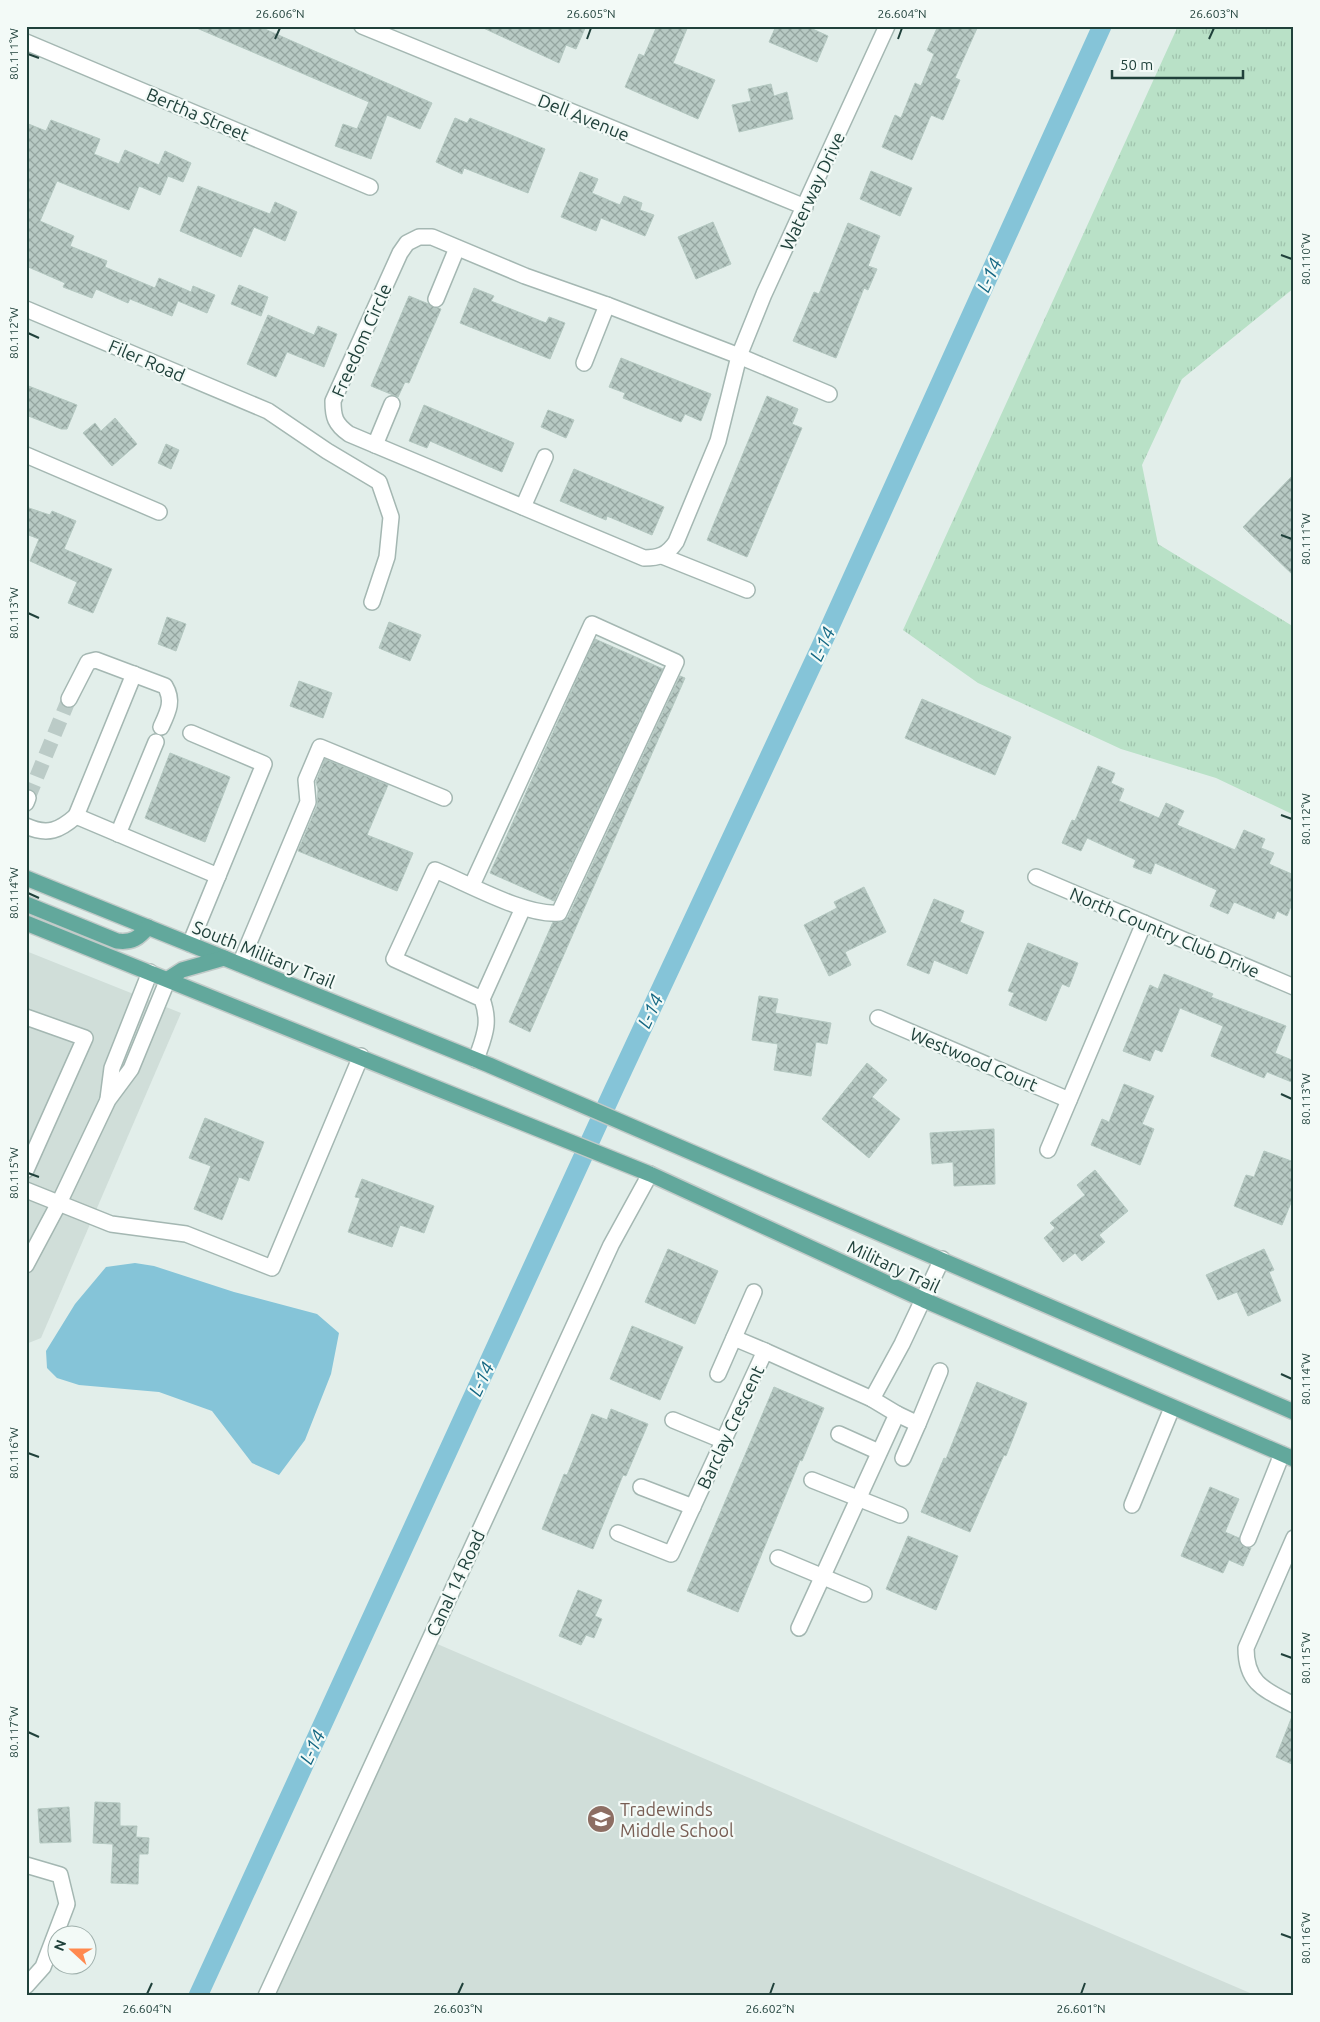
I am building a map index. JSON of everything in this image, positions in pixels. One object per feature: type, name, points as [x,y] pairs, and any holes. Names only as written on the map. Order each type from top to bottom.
[{"type":"main road","name":"South Military Trail","points":[[26,878],[482,1063]]},
{"type":"main road","points":[[26,904],[117,942],[127,942],[138,938],[148,928]]},
{"type":"main road","points":[[26,922],[361,1056]]},
{"type":"main road","points":[[168,979],[182,970],[224,958]]},
{"type":"main road","name":"Military Trail","points":[[361,1056],[620,1161],[924,1300],[1288,1457]]},
{"type":"main road","name":"Military Trail","points":[[482,1063],[942,1259],[1294,1412]]},
{"type":"street","name":"Dell Avenue","points":[[362,26],[805,207]]},
{"type":"street","name":"Waterway Drive","points":[[739,356],[761,301],[887,26]]},
{"type":"street","name":"Bertha Street","points":[[26,42],[370,187]]},
{"type":"street","name":"Freedom Circle","points":[[662,556],[644,558],[374,445],[349,434],[339,427],[333,416],[333,400],[400,253],[407,243],[419,237],[432,237],[525,276],[607,305],[739,356],[829,394]]},
{"type":"street","points":[[436,299],[457,248]]},
{"type":"street","points":[[584,363],[607,305]]},
{"type":"street","name":"Filer Road","points":[[26,309],[268,411],[327,451],[379,482],[391,517],[388,557],[372,602]]},
{"type":"street","points":[[662,556],[676,542],[718,441],[739,356]]},
{"type":"street","points":[[374,445],[392,404]]},
{"type":"street","points":[[26,455],[159,512]]},
{"type":"street","points":[[523,507],[545,457]]},
{"type":"street","points":[[662,556],[747,590]]},
{"type":"street","points":[[472,885],[592,624],[676,662],[559,913],[545,914],[523,908],[435,870],[394,959],[482,999]]},
{"type":"street","points":[[69,699],[88,662],[92,660],[165,686],[170,694],[170,704],[162,727]]},
{"type":"street","points":[[26,826],[46,832],[54,832],[76,816],[134,674]]},
{"type":"street","points":[[190,944],[264,764],[191,733]]},
{"type":"street","points":[[118,834],[156,742]]},
{"type":"street","points":[[240,964],[308,802],[306,780],[320,747],[444,798]]},
{"type":"street","points":[[76,816],[218,876]]},
{"type":"street","name":"North Country Club Drive","points":[[1036,877],[1294,987]]},
{"type":"street","points":[[482,1063],[488,1015],[482,999],[523,908]]},
{"type":"street","points":[[1048,1150],[1144,923]]},
{"type":"street","points":[[108,1100],[112,1068],[150,972]]},
{"type":"street","points":[[26,1265],[59,1203],[108,1100],[131,1069],[168,979]]},
{"type":"street","points":[[26,1016],[85,1038],[26,1170]]},
{"type":"street","name":"Westwood Court","points":[[878,1018],[1069,1100]]},
{"type":"street","points":[[26,1190],[111,1224],[186,1234],[272,1268],[361,1056]]},
{"type":"street","name":"Canal 14 Road","points":[[266,1996],[611,1245],[650,1174]]},
{"type":"street","points":[[872,1399],[924,1300],[942,1259]]},
{"type":"street","points":[[718,1374],[754,1292]]},
{"type":"street","points":[[734,1338],[765,1352]]},
{"type":"street","name":"Barclay Crescent","points":[[618,1533],[671,1554],[765,1352],[872,1399],[918,1424]]},
{"type":"street","points":[[903,1458],[940,1371]]},
{"type":"street","points":[[1132,1504],[1172,1408]]},
{"type":"street","points":[[799,1628],[897,1414]]},
{"type":"street","points":[[672,1420],[724,1441]]},
{"type":"street","points":[[839,1434],[879,1452]]},
{"type":"street","points":[[1248,1540],[1288,1457]]},
{"type":"street","points":[[812,1480],[900,1515]]},
{"type":"street","points":[[641,1487],[693,1507]]},
{"type":"street","points":[[1294,1538],[1246,1648],[1246,1665],[1254,1680],[1270,1693],[1294,1705]]},
{"type":"street","points":[[778,1558],[864,1594]]},
{"type":"street","points":[[26,1865],[60,1875],[67,1904],[43,1967],[26,1986]]},
{"type":"shaded area","points":[[26,951],[181,1013],[41,1338],[26,1344]]},
{"type":"shaded area","name":"Tradewinds Middle School","points":[[435,1643],[1257,1996],[275,1996]]},
{"type":"green space","points":[[1178,26],[1294,26],[1294,288],[1182,379],[1142,465],[1158,544],[1294,627],[1294,815],[1216,778],[1121,749],[978,683],[903,630]]},
{"type":"water","points":[[135,1263],[154,1266],[234,1292],[317,1314],[339,1333],[331,1374],[305,1440],[279,1475],[252,1463],[212,1411],[159,1392],[79,1385],[57,1378],[47,1368],[46,1351],[75,1304],[106,1267]]},
{"type":"building","points":[[192,26],[258,26],[432,103],[420,129],[387,115],[371,159],[335,146],[343,124],[357,129],[369,102]]},
{"type":"building","points":[[479,26],[586,26],[576,49],[566,45],[559,63]]},
{"type":"building","points":[[657,26],[688,26],[673,63],[715,80],[698,119],[625,87],[639,54],[644,56]]},
{"type":"building","points":[[776,26],[806,26],[828,36],[817,62],[769,42]]},
{"type":"building","points":[[938,26],[978,26],[955,78],[960,80],[943,120],[931,115],[912,160],[882,147],[895,115],[901,118],[915,83],[921,86],[934,54],[927,50]]},
{"type":"building","points":[[771,84],[774,96],[787,92],[793,119],[739,132],[732,105],[751,101],[748,89]]},
{"type":"building","points":[[455,118],[467,123],[470,118],[545,149],[528,193],[464,168],[462,174],[436,162]]},
{"type":"building","points":[[51,120],[100,139],[94,154],[119,164],[125,150],[159,165],[165,151],[191,163],[183,182],[168,176],[160,195],[139,186],[129,210],[57,181],[40,221],[74,236],[70,246],[107,261],[105,267],[155,288],[159,278],[191,292],[193,286],[215,295],[207,313],[178,301],[172,316],[130,299],[128,303],[96,289],[92,298],[63,287],[65,283],[26,266],[26,123],[46,131]]},
{"type":"building","points":[[871,171],[912,188],[900,216],[860,199]]},
{"type":"building","points":[[580,172],[598,179],[592,193],[620,205],[624,196],[642,203],[640,210],[654,215],[645,236],[601,218],[596,231],[561,217]]},
{"type":"building","points":[[198,186],[270,214],[275,202],[297,212],[285,241],[254,227],[241,257],[180,231]]},
{"type":"building","points":[[713,222],[731,264],[696,279],[678,237]]},
{"type":"building","points":[[848,223],[880,236],[868,266],[877,269],[868,290],[864,288],[836,358],[793,341],[814,292],[819,294]]},
{"type":"building","points":[[239,285],[268,297],[261,316],[231,304]]},
{"type":"building","points":[[474,288],[494,296],[491,301],[546,323],[549,317],[565,323],[550,359],[460,323]]},
{"type":"building","points":[[409,296],[441,309],[409,383],[405,382],[398,397],[371,386]]},
{"type":"building","points":[[268,315],[314,335],[318,326],[337,334],[324,367],[287,352],[276,377],[247,364]]},
{"type":"building","points":[[621,358],[711,394],[701,421],[685,414],[681,422],[623,398],[625,393],[609,387]]},
{"type":"building","points":[[26,385],[77,405],[67,429],[61,429],[26,415]]},
{"type":"building","points":[[767,396],[798,409],[792,424],[802,428],[747,557],[707,540]]},
{"type":"building","points":[[424,405],[514,443],[502,472],[430,441],[427,448],[409,441]]},
{"type":"building","points":[[548,410],[574,420],[566,438],[541,427]]},
{"type":"building","points":[[115,418],[137,444],[112,466],[83,433],[95,423],[101,431]]},
{"type":"building","points":[[166,444],[179,450],[171,469],[158,463]]},
{"type":"building","points":[[574,469],[664,507],[652,535],[607,516],[606,520],[560,501]]},
{"type":"building","points":[[1294,474],[1294,576],[1243,527]]},
{"type":"building","points":[[26,507],[50,515],[52,511],[76,521],[64,549],[112,569],[93,613],[68,603],[77,582],[30,561],[39,539],[26,534]]},
{"type":"building","points":[[167,617],[186,624],[176,651],[158,644]]},
{"type":"building","points":[[389,622],[421,635],[410,661],[379,648]]},
{"type":"building","points":[[595,639],[663,669],[554,901],[490,873]]},
{"type":"building","points":[[680,676],[685,678],[530,1032],[509,1022],[553,922],[563,921],[568,917]]},
{"type":"building","points":[[299,681],[332,693],[323,718],[290,706]]},
{"type":"building","points":[[922,699],[1011,737],[995,775],[905,738]]},
{"type":"building","points":[[170,753],[230,777],[205,842],[145,818]]},
{"type":"building","points":[[325,759],[388,785],[367,835],[413,853],[397,891],[298,851],[317,806],[318,789],[316,782]]},
{"type":"building","points":[[1098,766],[1115,773],[1111,783],[1124,789],[1119,801],[1159,818],[1166,803],[1184,811],[1177,825],[1235,850],[1244,830],[1265,839],[1261,848],[1274,853],[1269,864],[1294,875],[1294,899],[1287,916],[1277,911],[1274,919],[1234,902],[1228,914],[1210,906],[1217,890],[1155,863],[1151,874],[1133,867],[1136,860],[1087,838],[1081,851],[1062,843],[1072,820],[1075,821]]},
{"type":"building","points":[[864,887],[886,932],[845,952],[851,965],[829,976],[804,925],[837,908],[834,902]]},
{"type":"building","points":[[934,899],[964,911],[960,922],[984,932],[967,974],[934,960],[929,974],[907,965]]},
{"type":"building","points":[[1028,943],[1078,963],[1069,987],[1062,984],[1046,1021],[1009,1005],[1014,993],[1008,991]]},
{"type":"building","points":[[1164,974],[1213,994],[1211,997],[1286,1026],[1275,1053],[1294,1061],[1294,1083],[1267,1072],[1264,1078],[1211,1056],[1223,1026],[1180,1008],[1162,1052],[1155,1049],[1150,1061],[1123,1051],[1150,985],[1158,989]]},
{"type":"building","points":[[759,996],[778,999],[775,1013],[831,1023],[827,1044],[816,1042],[811,1076],[774,1070],[778,1044],[752,1040]]},
{"type":"building","points":[[867,1063],[887,1080],[872,1097],[900,1119],[869,1158],[822,1119]]},
{"type":"building","points":[[1124,1084],[1154,1096],[1142,1124],[1154,1129],[1140,1165],[1091,1145],[1102,1119],[1109,1122]]},
{"type":"building","points":[[205,1118],[264,1142],[249,1181],[239,1177],[222,1220],[194,1209],[211,1166],[189,1158]]},
{"type":"building","points":[[994,1129],[995,1184],[954,1186],[953,1162],[932,1164],[930,1133]]},
{"type":"building","points":[[1264,1151],[1294,1162],[1294,1195],[1282,1225],[1234,1206],[1246,1175],[1254,1177]]},
{"type":"building","points":[[1095,1170],[1128,1211],[1099,1235],[1105,1242],[1082,1261],[1075,1253],[1063,1262],[1044,1238],[1055,1228],[1050,1223],[1085,1195],[1077,1185]]},
{"type":"building","points":[[362,1179],[434,1206],[424,1233],[400,1225],[392,1247],[348,1232],[360,1198],[355,1197]]},
{"type":"building","points":[[668,1249],[718,1271],[695,1324],[645,1302]]},
{"type":"building","points":[[1264,1249],[1274,1270],[1269,1272],[1281,1301],[1248,1316],[1237,1292],[1218,1300],[1206,1275]]},
{"type":"building","points":[[632,1326],[683,1347],[660,1400],[610,1379]]},
{"type":"building","points":[[977,1382],[1027,1403],[1006,1456],[1004,1455],[970,1532],[921,1512],[944,1458],[946,1459]]},
{"type":"building","points":[[774,1387],[824,1408],[802,1461],[800,1460],[738,1612],[687,1591]]},
{"type":"building","points":[[611,1409],[648,1424],[626,1476],[623,1475],[593,1549],[542,1529],[564,1474],[567,1475],[592,1414],[607,1420]]},
{"type":"building","points":[[1210,1487],[1239,1499],[1225,1532],[1239,1538],[1244,1547],[1251,1548],[1243,1566],[1229,1560],[1223,1573],[1181,1556]]},
{"type":"building","points":[[908,1536],[958,1556],[936,1610],[886,1589]]},
{"type":"building","points":[[578,1590],[602,1600],[595,1616],[602,1619],[594,1638],[586,1635],[581,1645],[559,1636]]},
{"type":"building","points":[[1294,1714],[1294,1765],[1276,1757]]},
{"type":"building","points":[[95,1802],[120,1803],[120,1826],[137,1826],[136,1837],[149,1838],[148,1854],[139,1854],[138,1884],[111,1883],[113,1844],[93,1843]]},
{"type":"building","points":[[69,1807],[71,1842],[40,1843],[38,1809]]},
{"type":"waterway","name":"L-14","points":[[198,1996],[614,1089],[828,631],[1102,26]]},
{"type":"tunnel","points":[[28,798],[69,699]]},
{"type":"place","name":"Tradewinds Middle School","points":[[601,1819]]}]
